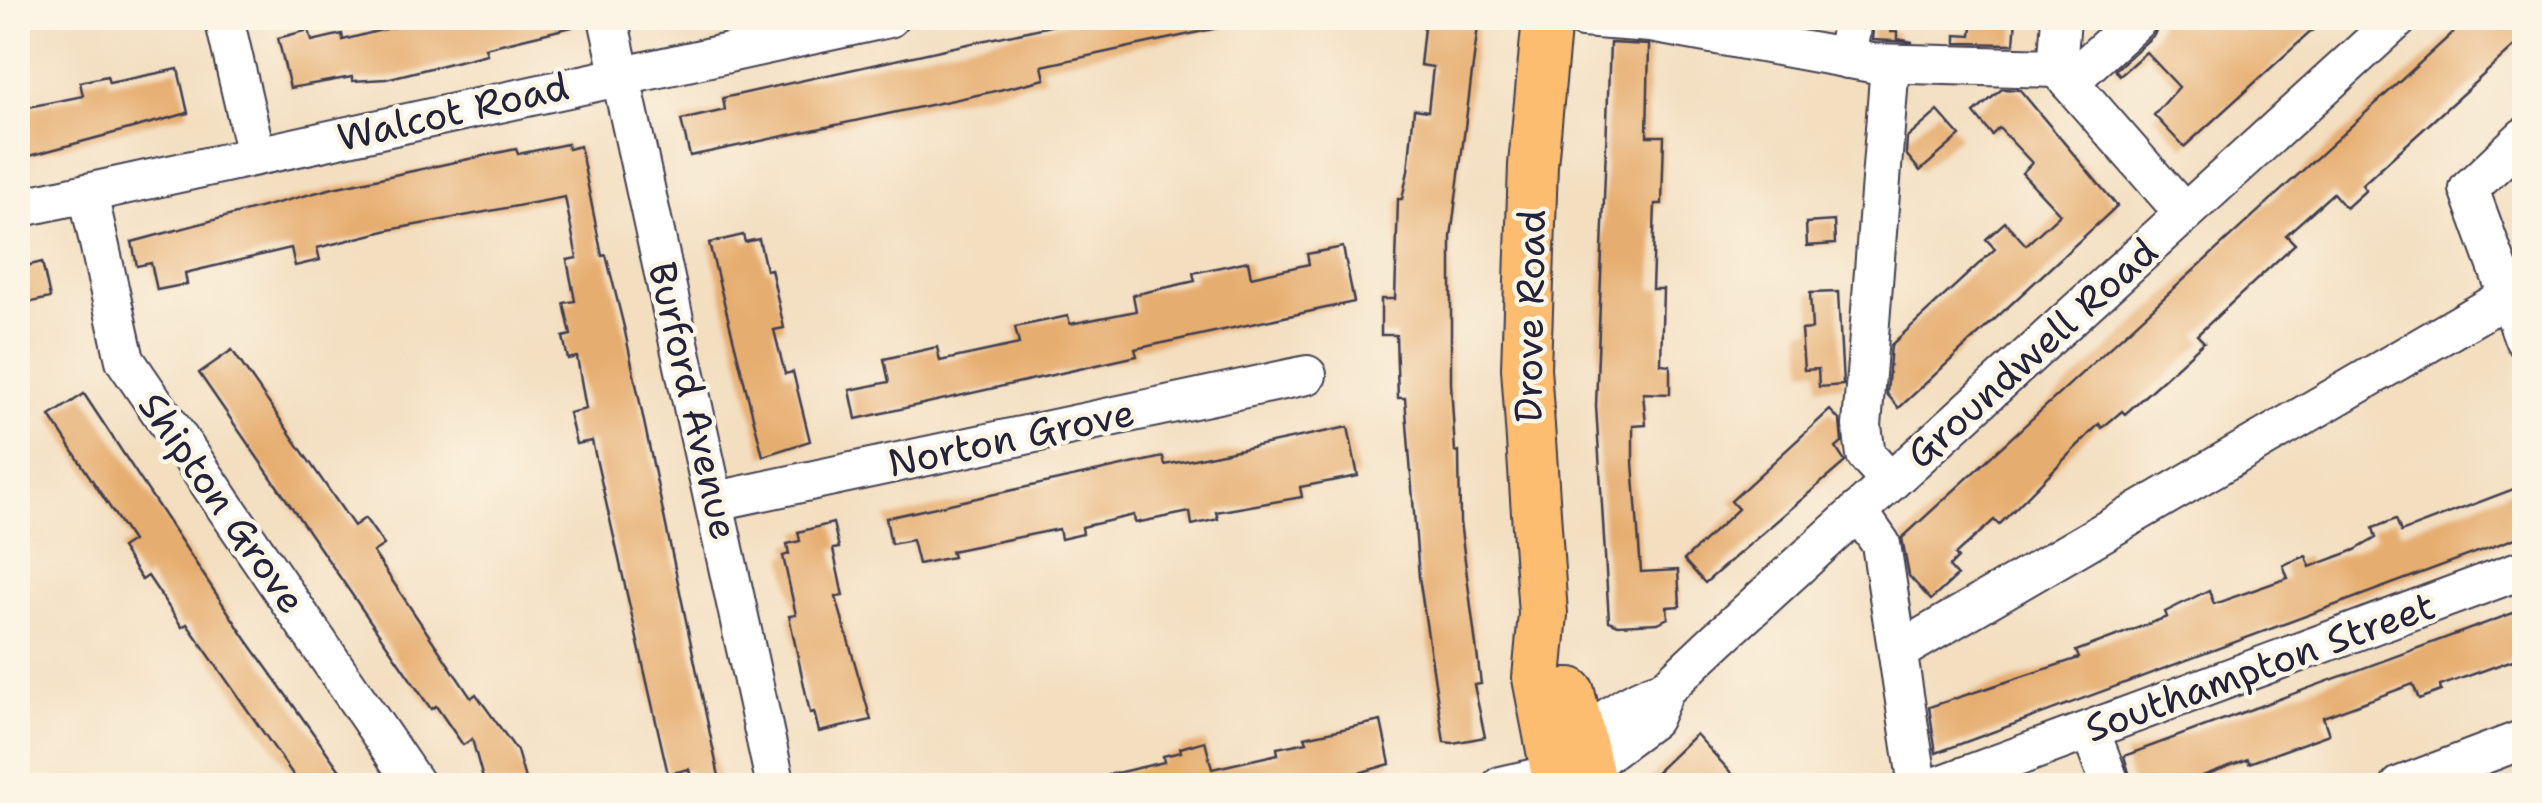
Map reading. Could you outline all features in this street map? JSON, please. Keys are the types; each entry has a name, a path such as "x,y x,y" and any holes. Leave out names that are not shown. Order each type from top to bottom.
{"main road":[{"name":"Drove Road","path":"1547,18 1533,165 1526,351 1543,614 1562,655 1575,770"}],"street":[{"path":"224,18 256,156"},
{"name":"Burford Avenue","path":"608,18 776,786"},
{"name":"Walcot Road","path":"18,208 889,18"},
{"path":"1582,18 1651,23 1847,59 2063,75 2139,18"},
{"path":"1847,59 1852,18"},
{"path":"2060,18 2063,75 2184,213"},
{"name":"Groundwell Road","path":"1575,770 1652,718 1665,688 2399,18"},
{"path":"1890,64 1862,426 1866,455 1890,482"},
{"path":"2523,144 2469,189 2524,339"},
{"name":"Shipton Grove","path":"88,194 124,360 416,786"},
{"path":"1899,651 2508,296"},
{"name":"Norton Grove","path":"716,501 1307,374"},
{"path":"1858,511 1880,544 1918,786"},
{"name":"Southampton Street","path":"1938,786 2524,569"},
{"path":"2090,730 2111,786"},
{"path":"2400,786 2524,739"},
{"path":"1501,786 1575,770"}],"building":[{"path":"429,18 571,18 572,27 485,48 487,54 386,79 353,81 352,77 290,88 278,38 309,30 312,41 342,34 343,40"},
{"path":"1086,18 1217,18 1218,28 1042,66 1045,79 690,156 681,120 725,110 723,98"},
{"path":"1425,18 1453,18 1452,24 1478,26 1451,237 1451,383 1455,452 1459,451 1460,522 1481,684 1474,685 1485,737 1453,743 1444,742 1419,577 1405,398 1398,398 1396,335 1381,335 1381,299 1395,299 1398,199 1402,199 1408,171 1414,109 1428,111 1433,67 1420,65"},
{"path":"1874,18 1891,18 1891,32 1897,32 1897,39 1913,42 1872,40"},
{"path":"1973,18 2016,18 2014,44 1956,43 1956,35 1971,36"},
{"path":"2161,18 2326,18 2184,147 2154,115 2179,87 2146,52 2120,75 2115,70 2154,35"},
{"path":"2469,18 2524,18 2524,38 2362,185 2366,190 2346,208 2333,193 2286,235 2295,244 2197,335 2204,342 2125,414 2122,411 2102,428 2099,424 1999,525 1994,520 1955,555 1958,558 1949,567 1957,576 1931,600 1909,576 1902,538"},
{"path":"1610,43 1649,45 1647,136 1664,136 1662,204 1655,204 1652,289 1663,289 1661,364 1670,365 1670,394 1643,393 1646,425 1633,426 1633,462 1641,572 1678,570 1680,606 1667,607 1668,618 1658,623 1618,625 1609,621 1596,406"},
{"path":"178,69 188,113 18,159 18,109 83,96 80,82 107,76 109,83"},
{"path":"2002,89 2020,90 2117,206 1899,408 1887,394 1891,345 1995,249 1986,239 2005,222 2026,245 2060,214 2022,173 2032,163 1999,128 1992,135 1974,113"},
{"path":"1938,111 1960,136 1920,171 1906,154 1907,138"},
{"path":"567,144 568,149 580,146 602,256 606,255 624,327 721,786 693,786 689,769 668,774 592,441 576,444 569,413 586,409 577,357 568,359 563,337 571,335 564,303 575,301 567,260 577,258 565,197 389,230 317,248 320,260 295,266 291,248 185,273 187,284 157,290 151,263 137,266 132,242 333,188 516,149 518,154"},
{"path":"1834,221 1835,244 1807,246 1806,223"},
{"path":"743,235 745,242 759,239 766,270 771,269 784,328 774,330 785,374 793,372 810,441 763,456 709,243"},
{"path":"1343,247 1354,302 1135,349 1137,356 856,419 850,390 889,382 884,359 937,347 940,361 1019,344 1015,327 1068,316 1070,324 1136,311 1133,295 1195,281 1193,273 1248,261 1251,277 1309,264 1307,254"},
{"path":"42,262 50,298 18,305 18,268"},
{"path":"1838,292 1843,385 1819,387 1818,369 1804,370 1801,330 1812,329 1810,293"},
{"path":"232,350 354,526 365,518 384,545 373,552 471,698 476,694 517,751 527,786 485,786 472,739 463,745 436,706 431,709 199,373"},
{"path":"84,394 246,639 351,786 301,786 187,624 182,627 148,576 142,580 121,548 132,541 50,416"},
{"path":"1830,410 1840,421 1842,443 1836,448 1845,462 1705,583 1684,560 1738,509 1731,501"},
{"path":"1348,427 1358,476 1300,487 1302,497 1216,512 1218,519 1192,525 1190,512 1135,523 1134,515 1082,527 1083,534 1061,539 1059,529 951,551 953,557 918,564 912,540 891,544 886,518 1163,457 1165,465"},
{"path":"2524,485 2524,535 1936,753 1929,707 2079,658 2076,651 2167,617 2165,612 2209,590 2214,604 2288,578 2283,565 2306,556 2310,567 2355,550 2376,538 2373,528 2396,519 2401,532"},
{"path":"833,523 839,548 833,549 843,596 836,597 871,720 819,732 814,712 810,713 789,616 796,615 783,556 789,554 787,544 800,541 798,532"},
{"path":"2524,609 2524,656 2440,686 2441,691 2419,699 2413,684 2323,717 2329,734 2249,763 2248,759 2176,786 2133,786 2124,756"},
{"path":"1381,721 1390,764 1362,772 1302,786 1109,786 1108,775 1164,762 1163,756 1205,741 1212,769 1278,754 1277,748 1307,742 1305,737"},
{"path":"1696,734 1743,786 1642,786"}]}
